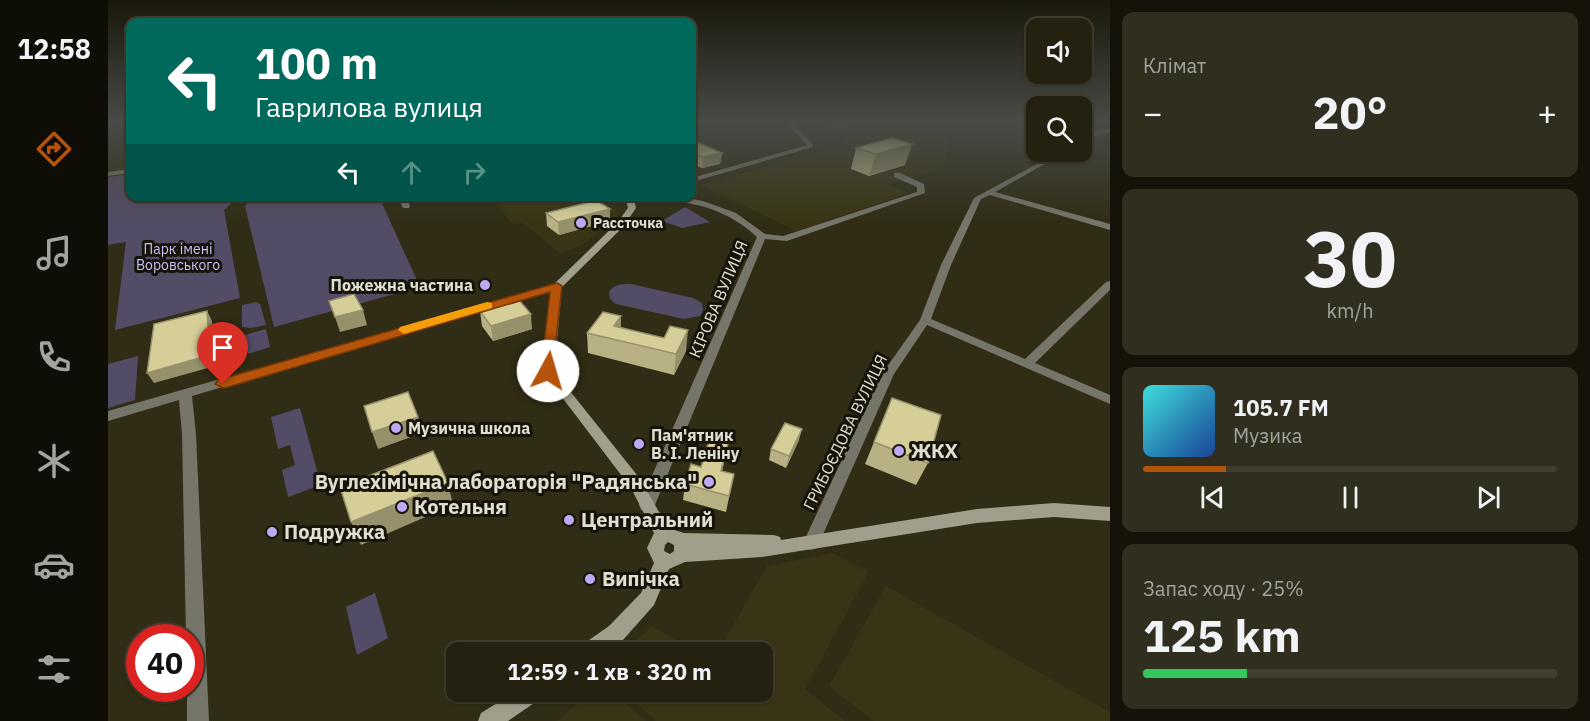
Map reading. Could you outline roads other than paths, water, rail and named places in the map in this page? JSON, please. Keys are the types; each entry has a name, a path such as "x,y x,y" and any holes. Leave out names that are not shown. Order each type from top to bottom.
{"street":[{"path":"696,179 781,155"},
{"name":"ГРИБОЄДОВА ВУЛИЦЯ","path":"812,543 888,374 925,320 946,265 978,198 1044,162"},
{"path":"108,174 126,172"},
{"path":"757,249 921,193 921,186 897,175"},
{"path":"988,192 1109,226"},
{"path":"404,201 406,206"},
{"path":"108,416 557,286 620,225 632,208 631,201"},
{"name":"КІРОВА ВУЛИЦЯ","path":"647,505 762,236 752,226 726,211 696,201"},
{"path":"762,236 784,239"},
{"path":"1028,363 1110,284"},
{"path":"557,286 548,371 636,484 672,548"},
{"path":"925,320 1110,400"},
{"path":"185,395 189,434 198,721"},
{"path":"672,548 762,550 977,516 1054,510 1110,514"},
{"path":"603,642 616,633 648,599 672,548"},
{"path":"489,721 518,702"}],"place":[{"name":"Рассточка","path":"581,223"},
{"name":"Пожежна частина","path":"485,285"},
{"name":"Музична школа","path":"396,428"},
{"name":"Пам'ятник В. І. Леніну","path":"639,444"},
{"name":"ЖКХ","path":"899,451"},
{"name":"Вуглехімічна лабораторія \"Радянська\"","path":"709,482"},
{"name":"Котельня","path":"402,507"},
{"name":"Центральний","path":"569,520"},
{"name":"Подружка","path":"272,532"},
{"name":"Випічка","path":"590,579"}],"park label":[{"name":"Парк імені Воровського","path":"178,258"}]}
